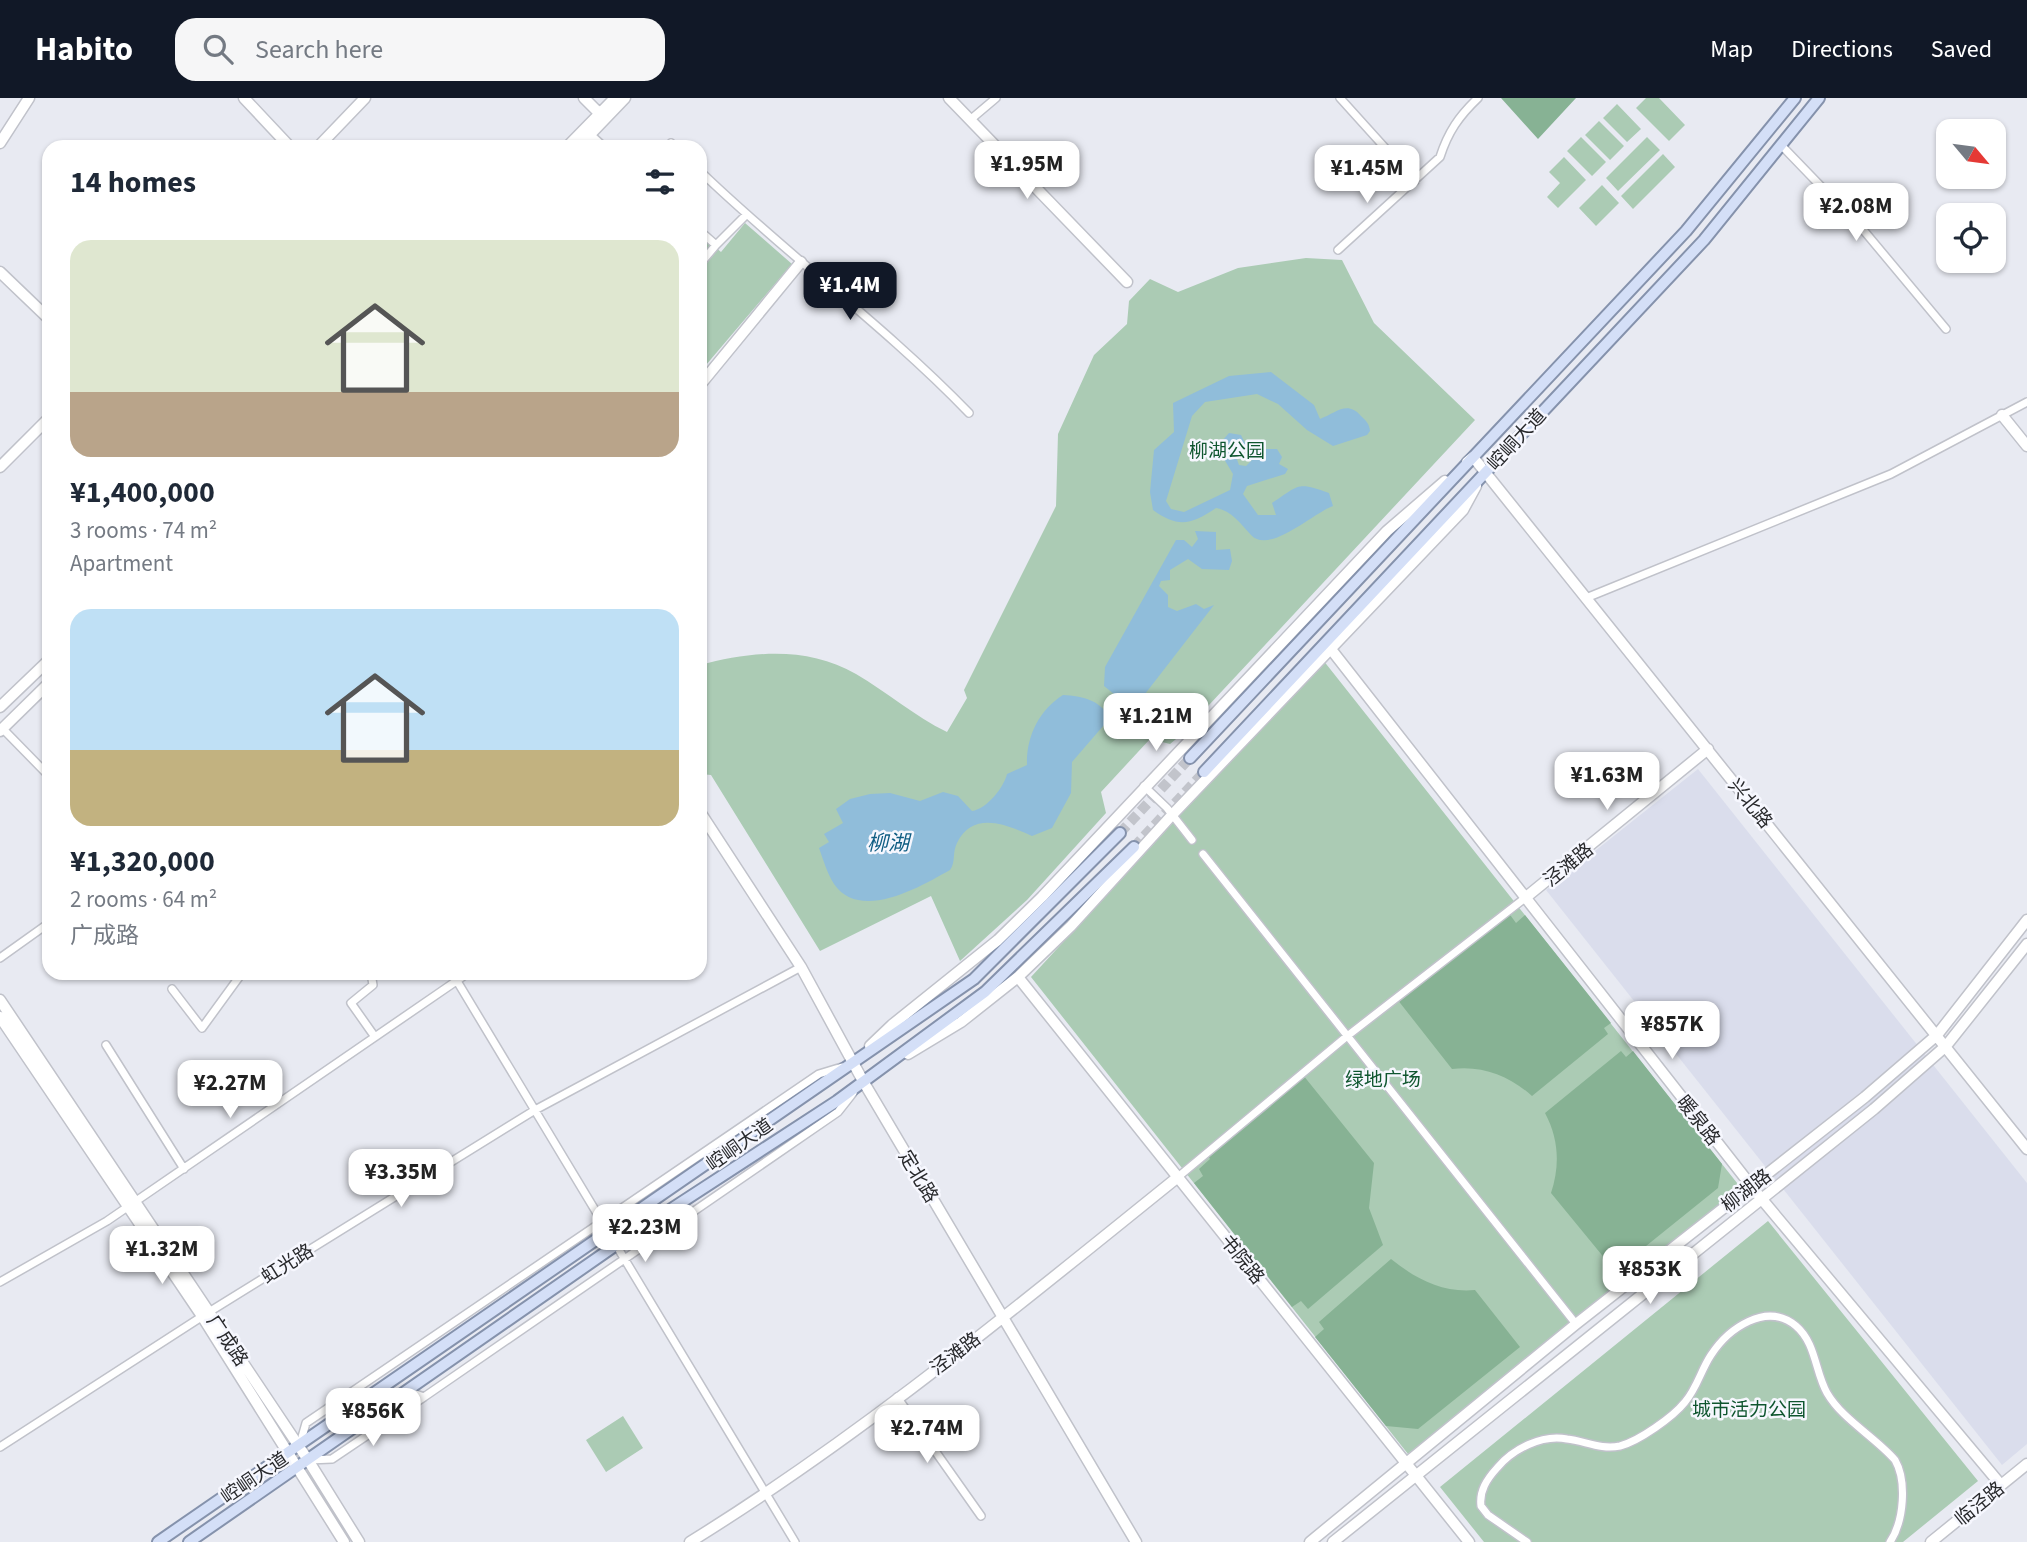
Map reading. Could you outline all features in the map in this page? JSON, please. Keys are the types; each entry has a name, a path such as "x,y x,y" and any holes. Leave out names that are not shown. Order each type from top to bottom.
{"main road":[{"name":"崆峒大道","path":"1190,758 1686,231 1795,98"},
{"name":"崆峒大道","path":"1204,772 1704,240 1819,98"},
{"name":"崆峒大道","path":"158,1542 974,979 1120,833"},
{"name":"崆峒大道","path":"189,1542 616,1245 863,1081 985,992 1134,847"}],"street":[{"path":"0,143 29,98"},
{"path":"244,98 283,140"},
{"path":"325,140 365,98"},
{"path":"583,98 602,116"},
{"path":"584,140 615,98"},
{"path":"575,140 625,98"},
{"path":"949,98 1127,282"},
{"path":"970,120 996,98"},
{"path":"1340,98 1415,181"},
{"path":"1338,250 1440,157 1446,137 1458,117 1478,98"},
{"path":"590,134 596,140"},
{"path":"1781,145 1865,232 1946,329"},
{"path":"707,178 746,215 927,369 969,413"},
{"path":"707,256 746,215"},
{"path":"707,237 716,245"},
{"path":"707,376 801,262"},
{"path":"0,272 42,311"},
{"path":"1586,598 1891,474 2027,402"},
{"path":"2001,415 2027,446"},
{"path":"0,467 42,425"},
{"path":"299,1446 306,1423 819,1074 853,1064 892,1025 998,940 1387,531 1473,457"},
{"name":"兴北路","path":"1473,457 2027,1149"},
{"path":"309,1460 332,1458 425,1397 838,1112 863,1081 961,1022 1018,977 1071,926 1172,814 1463,510 1484,472"},
{"name":"暖泉路","path":"1330,648 1760,1198 2001,1485"},
{"path":"0,707 42,667"},
{"path":"42,690 1,728 42,769"},
{"name":"泾滩路","path":"1525,898 1708,749"},
{"path":"1144,786 1172,814 1192,840"},
{"name":"定北路","path":"707,824 801,967 853,1064 1136,1542"},
{"path":"1203,853 1346,1037 1576,1324"},
{"path":"1178,1177 1346,1037 1525,898"},
{"name":"柳湖路","path":"1310,1542 1576,1324 1865,1097 1937,1035 2027,920"},
{"path":"0,958 42,928"},
{"name":"柳湖路","path":"1333,1542 1874,1108 1946,1046 2027,944"},
{"name":"虹光路","path":"0,1447 205,1314 535,1110 801,967"},
{"name":"书院路","path":"1018,977 1469,1542"},
{"path":"172,989 202,1028 237,980"},
{"path":"372,980 373,985 351,1003 375,1037"},
{"path":"0,1282 131,1205 457,981 795,1542"},
{"name":"广成路","path":"0,1000 131,1205"},
{"name":"广成路","path":"0,1017 309,1460 359,1542"},
{"path":"106,1045 184,1169"},
{"name":"泾滩路","path":"690,1542 768,1494 1004,1317 1178,1177"},
{"name":"广成路","path":"205,1314 344,1542"},
{"path":"1527,1542 1488,1515 1481,1506 1483,1489 1502,1462 1521,1448 1538,1441 1566,1438 1606,1447 1621,1446 1633,1440 1674,1415 1684,1404 1712,1354 1737,1328 1752,1319 1767,1317 1781,1318 1796,1326 1815,1358 1829,1397 1895,1460 1900,1470 1900,1518 1890,1542"},
{"path":"407,1391 425,1397"},
{"path":"897,1397 981,1516"},
{"name":"临泾路","path":"1937,1540 2027,1464"}],"shaded area":[{"path":"1698,769 2027,1183 2027,1444 2002,1465 1546,890"}],"green space":[{"path":"1501,98 1576,98 1538,139"},
{"path":"1646,98 1659,98 1685,125 1669,141 1636,108"},
{"path":"1617,104 1641,129 1627,142 1603,118"},
{"path":"1599,121 1624,146 1610,160 1585,135"},
{"path":"1581,137 1606,162 1592,176 1567,151"},
{"path":"1647,137 1660,150 1618,191 1606,178"},
{"path":"1663,154 1675,167 1633,209 1621,196"},
{"path":"1564,157 1586,180 1558,208 1547,197 1560,183 1549,172"},
{"path":"1602,185 1619,203 1596,226 1579,208"},
{"path":"745,223 792,264 707,364 707,240 721,252"},
{"name":"柳湖公园","path":"1306,258 1342,260 1374,323 1475,420 1181,735 1170,744 1150,739 1101,792 1106,813 1027,900 960,961 931,896 820,951 711,775 707,775 707,663 760,654 799,655 819,659 856,674 947,732 967,698 964,690 1056,506 1058,434 1094,355 1127,324 1129,301 1150,279 1178,292 1238,268"},
{"name":"绿地广场","path":"1323,660 1741,1188 1408,1454 1031,977"},
{"path":"1508,912 1516,923 1525,915 1611,1023 1604,1028 1608,1034 1532,1096 1495,1074 1474,1069 1452,1069 1397,999"},
{"path":"1621,1051 1626,1057 1633,1051 1722,1164 1718,1188 1615,1271 1551,1193 1557,1153 1545,1113"},
{"path":"1303,1075 1374,1163 1369,1208 1383,1245 1308,1309 1301,1301 1292,1307 1194,1183 1203,1176 1199,1169 1210,1159 1207,1154"},
{"name":"城市活力公园","path":"1768,1221 1978,1481 1903,1542 1484,1542 1440,1487"},
{"path":"1391,1259 1430,1283 1451,1289 1475,1290 1520,1347 1418,1429 1386,1426 1315,1337 1324,1329 1319,1322"},
{"path":"623,1416 643,1448 606,1472 586,1440"}],"water":[{"path":"1271,372 1314,405 1320,419 1341,409 1351,409 1366,421 1370,431 1367,435 1333,446 1307,430 1278,404 1257,394 1205,402 1192,416 1166,501 1171,509 1184,512 1230,490 1233,474 1221,454 1222,441 1229,433 1241,435 1246,445 1235,454 1239,465 1246,466 1254,458 1255,449 1277,449 1282,457 1279,464 1288,469 1285,474 1247,486 1243,494 1258,515 1276,515 1272,503 1288,492 1304,486 1329,493 1333,506 1291,531 1269,540 1259,540 1231,515 1216,508 1199,518 1184,522 1170,520 1153,510 1150,492 1154,450 1174,432 1173,403 1229,376"},
{"path":"1195,531 1216,532 1216,550 1230,549 1232,561 1229,570 1202,569 1188,559 1170,570 1170,580 1161,581 1159,586 1168,595 1168,607 1177,611 1196,604 1204,609 1214,605 1145,694 1136,701 1114,694 1104,686 1105,667 1176,540 1184,540 1192,547 1198,539"},
{"name":"柳湖","path":"1063,695 1090,700 1101,707 1110,718 1072,762 1071,793 1052,828 1032,836 991,823 972,826 957,843 950,870 923,885 890,898 859,900 845,895 834,884 819,848 829,842 824,834 843,823 836,809 850,799 870,794 890,793 920,801 943,792 958,796 972,811 978,809 994,797 1007,774 1027,765 1029,744 1036,725 1047,708"}],"tunnel":[{"path":"1120,833 1190,758"},
{"path":"1134,847 1204,772"}]}
